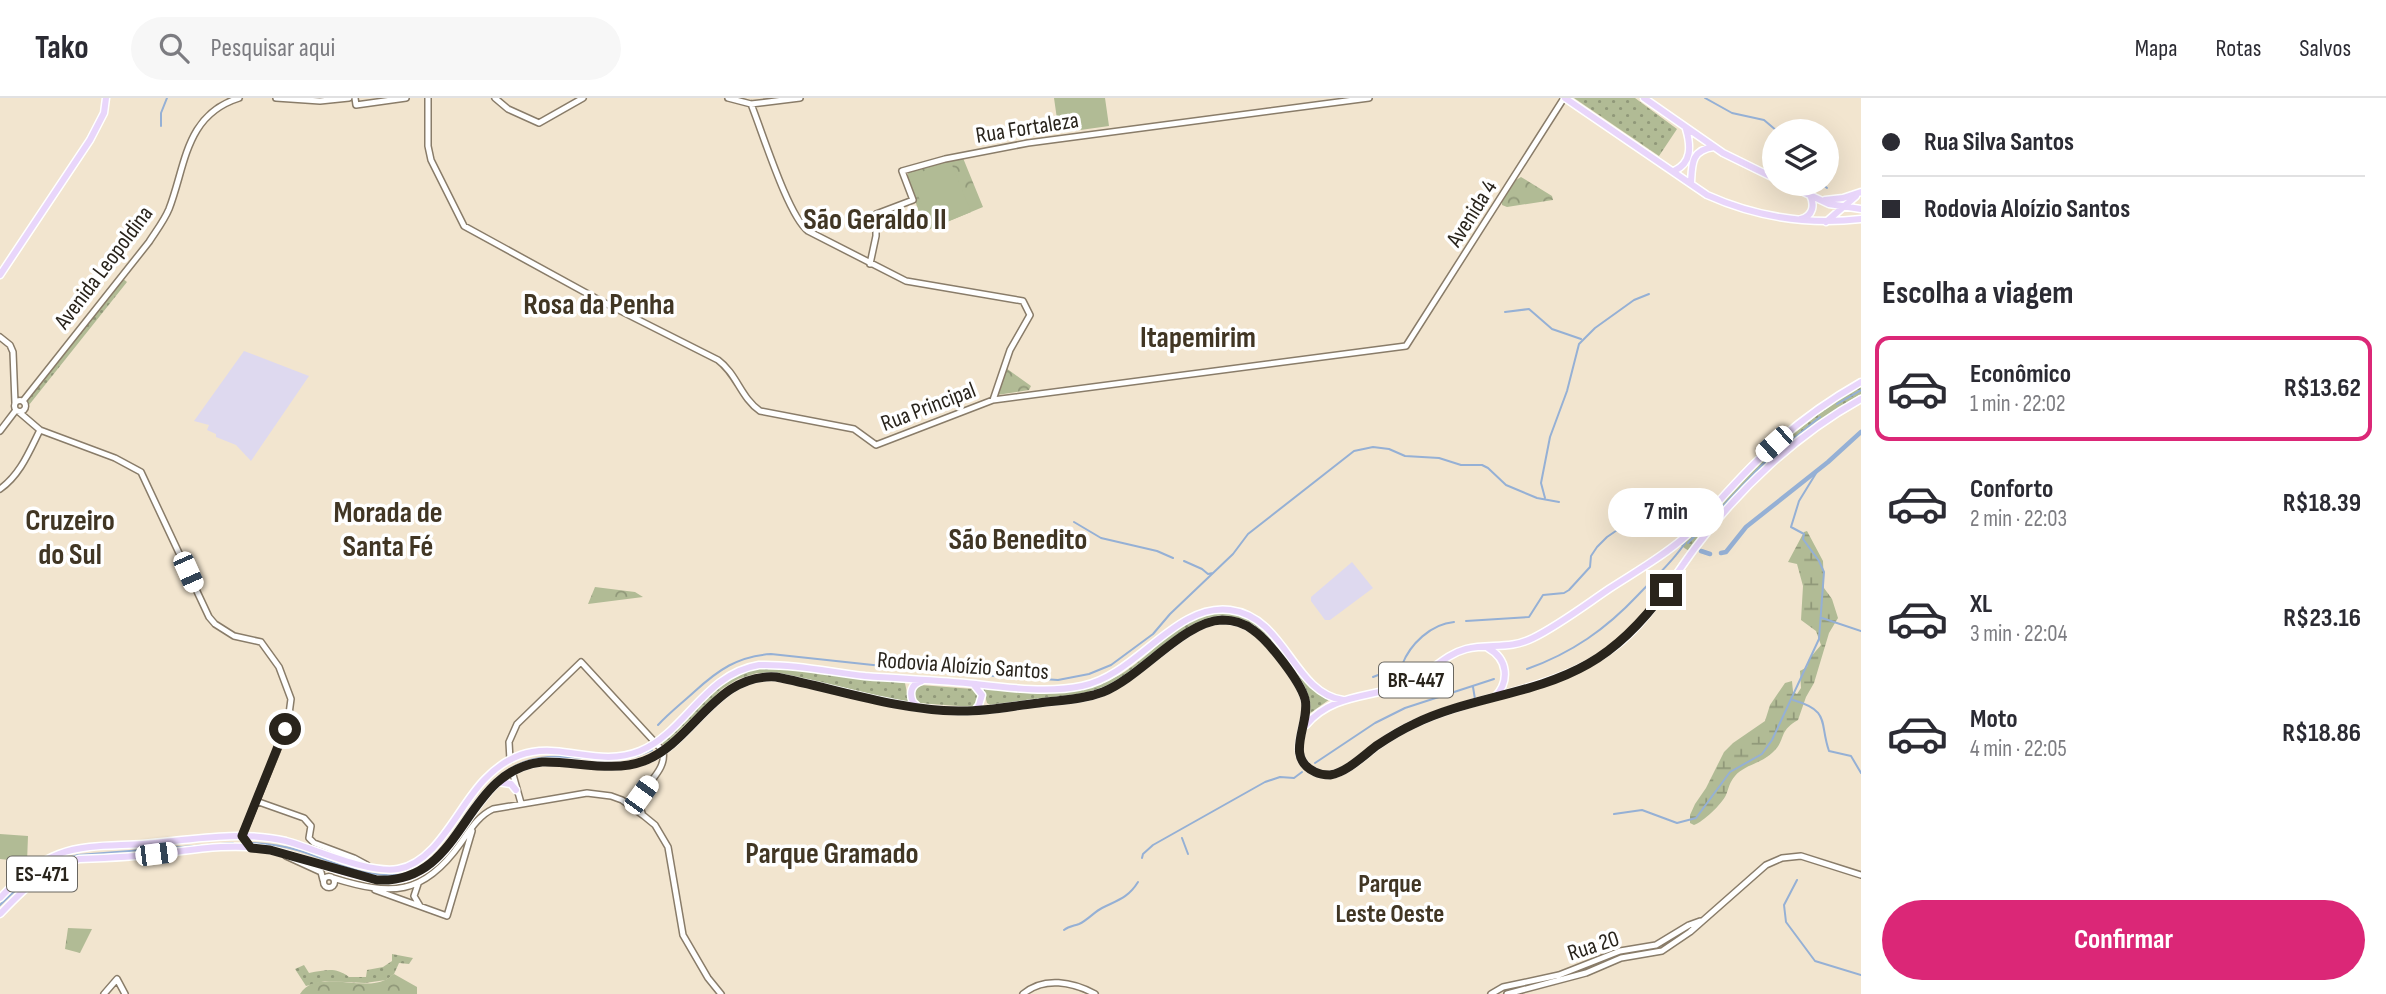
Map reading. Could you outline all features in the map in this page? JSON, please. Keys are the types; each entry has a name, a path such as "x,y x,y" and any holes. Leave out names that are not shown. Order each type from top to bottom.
{"main road":[{"path":"0,275 90,140 104,113 106,98"},
{"path":"1564,98 1707,195 1731,206 1799,220 1826,222 1861,219"},
{"path":"1644,98 1714,148 1762,172"},
{"path":"1674,171 1688,159 1690,145 1686,129"},
{"path":"1691,183 1696,156 1701,150 1714,148"},
{"path":"1813,197 1837,199 1861,192"},
{"path":"1813,197 1843,207 1861,208 1858,201 1861,192"},
{"path":"1826,222 1861,192"},
{"path":"1799,220 1811,213 1813,197"},
{"name":"BR-447","path":"1303,730 1322,710 1343,700 1406,684 1448,656 1465,649 1504,647 1531,639 1684,537 1788,432 1832,399 1861,382"},
{"name":"Rodovia Aloízio Santos","path":"0,914 37,878 61,864 79,859 251,848 398,869 421,860 433,848 477,787 495,769 542,762 624,766 648,760 663,751 725,693 748,680 761,677 787,679 923,709 973,711 1074,699 1102,692 1133,675 1192,630 1213,621 1226,620 1246,626 1260,635 1299,685 1306,705 1298,746 1302,761 1315,772 1332,774 1343,770 1388,738 1416,723 1558,679 1616,646 1654,606 1706,534 1767,469 1807,433 1861,398"},
{"name":"Rodovia Aloízio Santos","path":"0,898 30,870 49,858 72,850 242,836 284,841 333,859 377,880 394,880 415,874 440,856 511,766 539,750 622,755 638,752 654,742 716,684 752,666 776,665 923,681 1055,689 1091,684 1124,668 1189,618 1223,609 1241,612 1258,620 1277,638 1317,689 1327,696 1343,700"},
{"path":"1483,647 1498,655 1505,670 1504,683 1494,698"},
{"path":"923,681 913,686 910,697 923,709"},
{"path":"973,684 982,695 979,705 973,711"},
{"path":"496,782 511,784 516,790"},
{"path":"233,848 242,836 251,848"}],"street":[{"name":"Avenida Leopoldina","path":"20,410 26,405 23,401 163,221 169,210 189,142 203,121 213,110 239,98"},
{"path":"276,98 320,101 349,98"},
{"path":"355,101 406,98"},
{"name":"Rua Principal","path":"428,98 428,146 431,160 464,226 726,366 745,397 760,411 854,429 876,445 993,400 1406,346"},
{"path":"495,98 508,109 539,124 583,98"},
{"path":"728,98 751,104 800,98"},
{"name":"Rua Fortaleza","path":"870,264 876,236 876,214 913,200 902,171 945,159 1016,145 1369,98"},
{"name":"Avenida 4","path":"1406,346 1564,98"},
{"path":"751,104 790,205 801,226 906,281 1023,301 1030,315 1010,350 993,400"},
{"path":"0,337 10,345 13,352 20,410 40,430 115,458 141,472 209,618 234,635 261,642 279,667 291,699 285,729 242,836"},
{"path":"0,431 20,410"},
{"path":"0,489 10,482 22,466 40,430"},
{"path":"521,803 511,766 509,743 517,724 581,662 663,751 661,767 641,795 635,799 622,800"},
{"path":"372,889 418,884 439,871 474,824 493,809 587,793 611,796 622,800 644,816 654,825 668,847 683,935 720,994"},
{"path":"641,795 640,809 644,816"},
{"path":"256,801 304,818 311,826 309,838 333,859 333,880 327,887 321,872"},
{"path":"323,880 327,876 333,880 342,880 447,916 474,824"},
{"path":"270,850 321,872"},
{"name":"Rua 20","path":"1507,994 1586,973 1621,958 1662,951 1703,920 1766,865 1782,858 1792,855 1815,859 1861,876"},
{"path":"321,872 333,859"},
{"path":"448,861 456,863 460,872"},
{"path":"418,884 414,896 421,907"},
{"name":"Rua 20","path":"1491,994 1511,985 1559,975 1620,951 1656,945 1689,925 1703,920"},
{"path":"104,994 117,979 125,994"},
{"path":"1023,994 1036,986 1050,983 1072,984 1094,994"}],"shaded area":[{"path":"244,351 309,376 251,461 236,445 207,430 209,425 194,421"},
{"path":"1352,562 1373,588 1330,620 1325,620 1311,597"}],"green space":[{"path":"1054,98 1105,98 1109,126 1059,133"},
{"path":"1574,98 1635,98 1677,129 1659,156"},
{"path":"963,158 983,207 923,232 908,173 912,169"},
{"path":"950,160 971,212 932,228 910,177"},
{"path":"1521,177 1552,196 1553,200 1507,207 1502,205 1516,180"},
{"path":"122,278 127,282 29,405 25,402"},
{"path":"1006,368 1031,386 1029,390 997,395"},
{"path":"1861,385 1861,394 1813,426 1767,464 1726,506 1689,551 1680,545 1788,439"},
{"path":"1807,531 1823,561 1824,588 1832,599 1838,618 1829,633 1814,683 1798,720 1784,732 1777,748 1739,772 1731,781 1721,803 1694,825 1690,823 1690,815 1724,752 1765,721 1770,705 1785,683 1792,681 1793,692 1797,694 1801,688 1800,671 1807,667 1809,659 1821,645 1816,631 1801,620 1803,586 1797,564 1788,562"},
{"path":"595,587 635,592 643,597 588,604"},
{"path":"1215,612 1240,614 1256,622 1268,632 1306,681 1330,699 1309,714 1304,689 1279,654 1260,633 1242,621 1225,617 1191,627 1112,685 1053,700 992,706 987,703 983,688 1059,692 1096,685 1130,668 1182,626"},
{"path":"777,667 905,683 909,703 784,674 757,673 738,679 722,689 664,745 660,741 729,678 755,668"},
{"path":"920,685 973,689 979,695 976,705 972,707 918,703 912,693"},
{"path":"0,834 28,836 27,862 0,859"},
{"path":"68,928 92,929 80,953 65,949"},
{"path":"392,954 413,958 409,964 399,963 394,974 386,980 365,983 325,981 306,986 295,969 304,965 309,973 330,970 349,977 366,977 367,970 383,967 392,961"},
{"path":"394,974 417,987 417,994 300,994 307,986 317,983 375,983"}],"waterway":[{"path":"161,126 161,113 167,98"},
{"path":"1705,98 1732,113 1762,120"},
{"path":"1545,498 1541,483 1550,437 1567,391 1579,344 1595,328 1634,300 1649,294"},
{"path":"1505,312 1529,309 1552,329 1581,339"},
{"path":"1837,404 1861,390"},
{"path":"1688,543 1763,464 1820,417"},
{"path":"1721,553 1726,552 1746,527 1828,462 1861,432"},
{"path":"947,673 1058,680 1089,674 1111,665 1153,634 1170,614 1233,554 1248,534 1354,451 1373,447 1389,449 1405,456 1439,458 1461,465 1482,465 1506,485 1537,498 1559,502"},
{"path":"1614,814 1642,810 1677,823 1696,818 1730,772 1762,754 1772,740 1819,639 1824,572 1803,539 1804,534 1791,527 1799,501 1818,470"},
{"path":"1074,522 1101,538 1157,551 1173,558"},
{"path":"1466,621 1529,617 1543,595 1569,590 1590,567 1591,556 1597,547 1629,522"},
{"path":"1527,669 1573,648 1601,629 1663,570 1685,543"},
{"path":"1701,551 1710,554"},
{"path":"1184,561 1208,574 1213,573"},
{"path":"1822,618 1861,631"},
{"path":"1397,667 1402,665 1422,636 1437,627 1454,622"},
{"path":"658,725 720,671 738,661 759,655 771,654 938,672"},
{"path":"1373,677 1386,672"},
{"path":"1315,763 1375,723 1405,708 1494,679"},
{"path":"1473,687 1475,699"},
{"path":"1793,700 1818,713 1822,719 1829,751 1851,756 1861,773"},
{"path":"617,759 652,750"},
{"path":"434,858 481,794 509,769 527,761 548,757 587,758"},
{"path":"1142,858 1153,845 1265,782 1280,777 1294,778 1302,772"},
{"path":"1182,838 1188,854"},
{"path":"0,905 36,874 55,863 78,855 233,843"},
{"path":"253,843 292,849 370,873 400,875 415,871"},
{"path":"1797,880 1784,905 1786,922 1815,961 1861,975"},
{"path":"1064,930 1122,898 1138,882"}],"district":[{"name":"São Geraldo II","path":"875,219"},
{"name":"Rosa da Penha","path":"599,304"},
{"name":"Itapemirim","path":"1198,337"},
{"name":"Morada de Santa Fé","path":"388,529"},
{"name":"Cruzeiro do Sul","path":"70,537"},
{"name":"São Benedito","path":"1018,539"},
{"name":"Parque Gramado","path":"832,853"},
{"name":"Parque Leste Oeste","path":"1390,898"}],"route":[{"path":"285,729 242,836 251,848 270,850 377,880 394,880 408,877 432,864 485,794 512,771 533,763 553,761 616,767 648,760 663,751 717,699 755,678 776,677 909,707 954,711 983,710 1074,699 1102,692 1120,684 1192,630 1213,621 1235,621 1251,628 1264,639 1300,687 1307,711 1298,750 1308,767 1324,775 1343,770 1398,732 1435,715 1541,685 1588,664 1616,646 1631,632 1666,590"}]}
